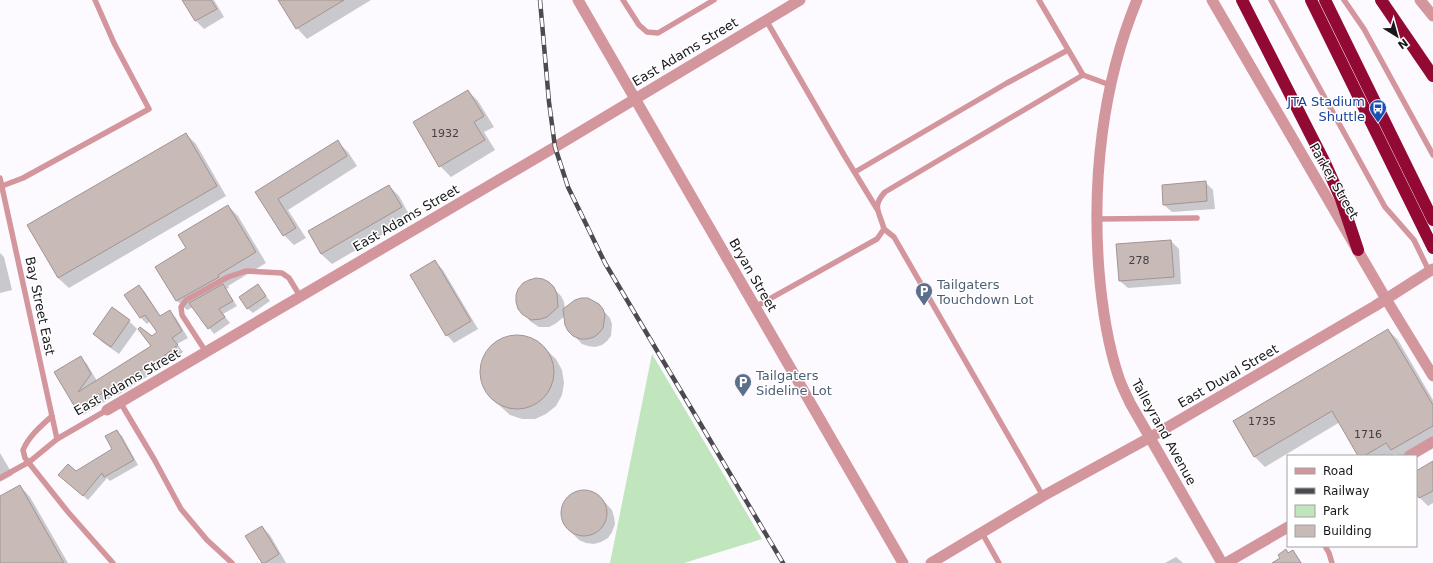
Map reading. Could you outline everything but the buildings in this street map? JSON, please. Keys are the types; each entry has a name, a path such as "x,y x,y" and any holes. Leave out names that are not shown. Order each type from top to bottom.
{"highway":[{"path":"1242,0 1325,163 1341,199 1358,250"},
{"path":"1311,0 1433,248"},
{"path":"1325,0 1433,220"},
{"path":"1381,0 1433,76"}],"street":[{"name":"Bryan Street","path":"578,0 904,563"},
{"name":"East Adams Street","path":"107,410 555,147 800,0"},
{"name":"Talleyrand Avenue","path":"1137,0 1122,42 1110,85 1098,166 1097,243 1106,332 1118,376 1130,403 1222,563"},
{"name":"Parker Street","path":"1212,0 1386,299 1433,376"},
{"path":"1420,0 1433,16"},
{"name":"East Duval Street","path":"931,563 1043,496 1149,438 1386,299 1431,270"},
{"path":"1411,455 1433,442"},
{"path":"1226,563 1287,528"}],"lane":[{"path":"2,186 23,178 149,109 114,43 94,0"},
{"path":"623,0 638,25 647,32 658,33 714,0"},
{"path":"1038,0 1083,75 1110,85"},
{"path":"1271,0 1385,207 1414,240 1431,270"},
{"path":"1344,0 1364,29 1433,155"},
{"path":"766,20 877,209 882,218 884,229 894,237 1043,496"},
{"path":"855,172 1007,83 1068,50"},
{"path":"877,209 879,199 885,192 1083,75"},
{"name":"Bay Street East","path":"0,178 57,439"},
{"path":"1097,219 1197,218"},
{"path":"755,307 877,239 884,229"},
{"path":"206,352 182,315 180,307 186,300 228,277 246,271 282,273 289,278 300,296"},
{"path":"120,402 154,458 181,509 206,540 232,563"},
{"name":"East Adams Street","path":"0,478 29,462 57,439 107,410"},
{"path":"52,416 26,442 23,450 25,458 68,512 113,563"},
{"path":"982,533 999,563"},
{"path":"1325,547 1332,563"}],"green space":[{"path":"652,354 762,539 684,563 610,563"}],"railway":[{"path":"540,0 549,102 555,147 568,187 605,263 783,563"}],"place":[{"name":"JTA Stadium Shuttle","path":"1378,123"},
{"name":"Tailgaters Touchdown Lot","path":"924,306"},
{"name":"Tailgaters Sideline Lot","path":"743,397"}]}
